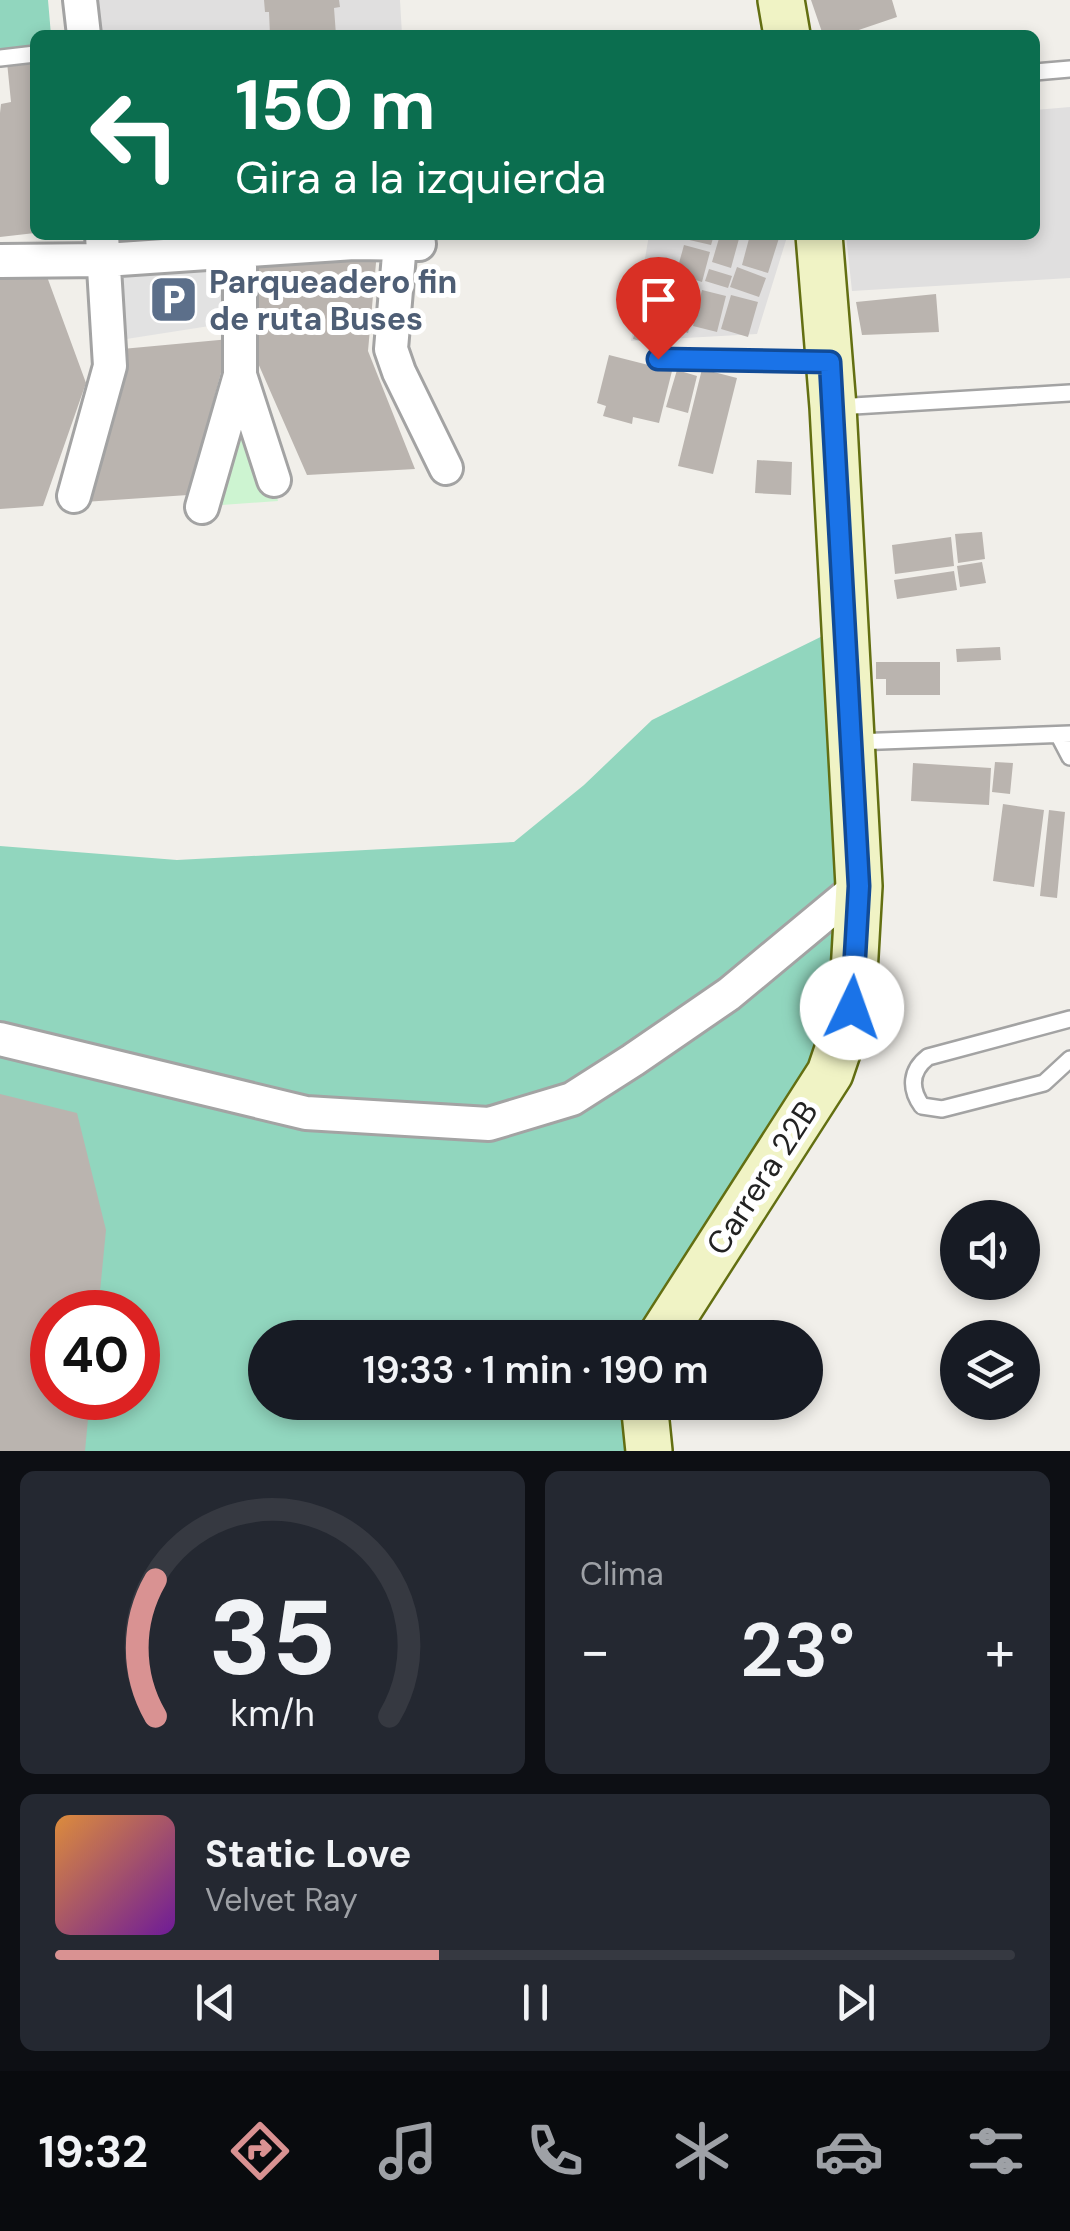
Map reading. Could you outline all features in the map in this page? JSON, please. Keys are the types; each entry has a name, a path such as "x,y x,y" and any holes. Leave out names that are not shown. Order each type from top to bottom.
{"street":[{"path":"80,0 83,30"},
{"path":"780,0 786,30"},
{"name":"Carrera 22B","path":"672,1320 830,1074 852,1008 859,886 833,407 819,240"},
{"path":"0,261 104,248 410,243 392,349 399,372 446,468"},
{"path":"74,496 110,366 104,248"},
{"path":"202,507 240,375 240,248"},
{"path":"240,375 274,480"},
{"path":"0,1040 306,1113 489,1124 572,1099 633,1060 729,994 859,886"},
{"path":"645,1420 648,1451"}],"lane":[{"path":"0,58 30,55"},
{"path":"1040,72 1070,69"},
{"path":"658,359 830,362"},
{"path":"833,407 1070,393"},
{"path":"852,742 1064,735 1070,757"},
{"path":"1070,1019 928,1056 913,1073 915,1096 922,1106 942,1108 1044,1083 1070,1059"}],"shaded area":[{"path":"95,0 400,0 402,30 99,30"},
{"path":"1070,107 1070,278 852,291 847,240 1040,240 1040,110"},
{"path":"648,240 786,240 757,334 631,341"},
{"name":"Parqueadero fin de ruta Buses","path":"233,258 235,322 120,340 110,278"}],"green space":[{"path":"0,0 48,0 51,30 30,30 30,50 0,53"},
{"path":"240,385 278,501 208,506"},
{"path":"845,625 852,1008 670,1320 248,1320 248,1420 646,1420 649,1451 0,1451 0,846 177,860 514,842 584,785 652,720"}],"building":[{"path":"264,0 339,0 340,7 334,8 336,30 270,30 269,12 265,12"},
{"path":"811,0 892,0 897,17 859,30 821,30"},
{"path":"30,60 30,234 0,237 0,113 1,104 11,102 7,62"},
{"path":"719,240 739,240 731,268 712,262"},
{"path":"749,240 778,240 768,273 742,265"},
{"path":"684,245 710,252 702,282 676,274"},
{"path":"377,252 368,351 415,469 307,475 250,345 256,257"},
{"path":"42,263 86,383 43,506 0,509 0,266"},
{"path":"737,267 766,278 759,297 730,287"},
{"path":"709,269 732,276 728,288 705,281"},
{"path":"674,285 699,292 688,333 663,326"},
{"path":"702,290 726,296 717,332 693,326"},
{"path":"936,294 939,332 862,335 856,302"},
{"path":"731,295 758,302 748,337 721,329"},
{"path":"640,312 660,317 653,344 633,339"},
{"path":"230,339 188,495 84,502 122,349"},
{"path":"609,355 672,371 659,423 633,417 632,424 603,416 606,406 597,403"},
{"path":"702,369 737,378 713,474 678,466"},
{"path":"677,370 697,376 688,413 666,407"},
{"path":"757,460 792,462 791,495 755,493"},
{"path":"982,532 985,559 958,563 955,534"},
{"path":"951,537 954,566 895,574 892,545"},
{"path":"982,562 986,583 960,587 957,566"},
{"path":"954,571 957,590 897,599 894,580"},
{"path":"1000,647 1001,660 957,662 956,649"},
{"path":"876,662 940,662 940,695 886,695 886,679 876,679"},
{"path":"995,762 1013,763 1010,794 992,792"},
{"path":"913,763 991,768 989,805 911,801"},
{"path":"1003,804 1044,810 1034,887 993,881"},
{"path":"1049,810 1065,812 1057,898 1040,896"},
{"path":"0,1094 77,1113 106,1230 100,1290 30,1290 30,1420 88,1420 85,1451 0,1451"}],"place":[{"name":"Parqueadero fin de ruta Buses","path":"174,300"}],"route":[{"path":"658,359 830,362 859,886 852,1008"}]}
